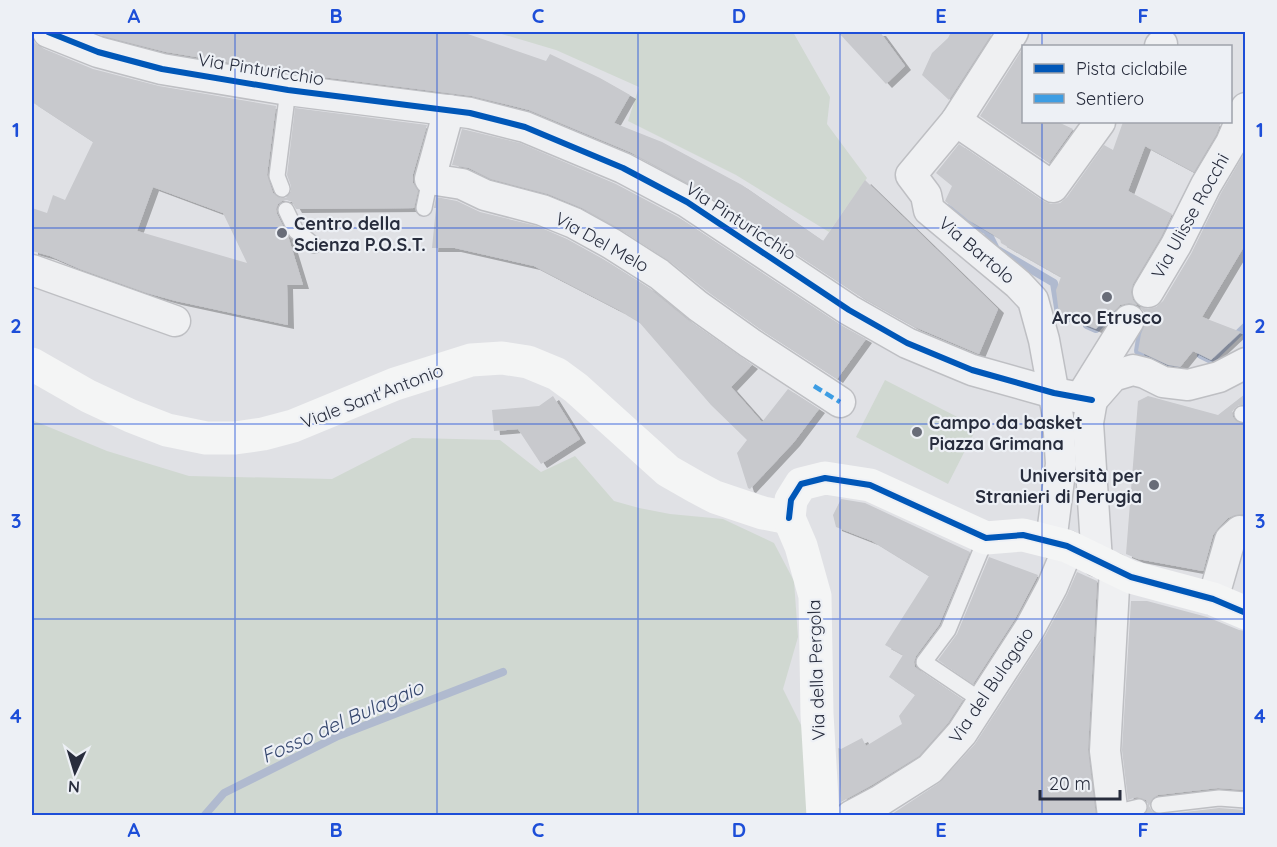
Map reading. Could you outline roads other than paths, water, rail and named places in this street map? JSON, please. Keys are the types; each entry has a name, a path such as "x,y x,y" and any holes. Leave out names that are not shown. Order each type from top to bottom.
{"main road":[{"name":"Viale Sant'Antonio","path":"32,364 88,396 167,430 206,438 235,438 293,426 395,384 471,360 502,358 528,362 557,374 576,388 668,471 696,487 731,502 763,513 789,518"},
{"path":"789,518 791,501 801,484 825,478 870,484 986,538 1047,541 1106,565 1131,578 1213,599 1245,612"},
{"name":"Via della Pergola","path":"789,518 801,546 815,596 817,714 823,816"}],"street":[{"name":"Via Pinturicchio","path":"48,32 98,52 162,69 288,90 470,113 525,127 623,168 687,202 849,310 907,343 972,369 1076,397"},
{"name":"Via Bartolo","path":"1013,32 956,121 911,176 926,195 929,210 1018,284 1033,300 1044,340 1076,397"},
{"name":"Via Ulisse Rocchi","path":"1148,292 1231,143 1245,108"},
{"path":"430,179 449,110"},
{"path":"956,121 1053,187 1099,123"},
{"name":"Via Del Melo","path":"430,179 462,184 485,195 542,210 574,223 659,274 750,344 840,402"},
{"path":"32,270 175,321"},
{"path":"1076,397 1129,320"},
{"path":"1076,397 1113,376 1133,370 1163,382 1188,385 1219,377 1245,363"},
{"path":"1076,397 1088,423 1106,565 1102,751 1118,813"},
{"name":"Via del Bulagaio","path":"851,816 930,769 962,733 1030,628 1052,587 1064,558 1047,541 1061,464 1058,417 1076,397"},
{"path":"1213,599 1230,540 1240,531 1245,532"}],"lane":[{"path":"282,189 277,176 288,90"},
{"path":"424,208 430,179"},
{"path":"286,210 296,231 314,245"},
{"path":"982,701 924,662 948,630 986,538"},
{"path":"1159,805 1184,809 1219,798 1245,800"}],"waterway":[{"path":"947,208 987,231 996,249 1054,283 1059,314 1069,318"},
{"path":"1087,325 1096,329 1111,312 1124,318"},
{"path":"1135,323 1142,326 1138,351 1176,371 1177,369"},
{"path":"1201,355 1211,360 1246,326"},
{"name":"Fosso del Bulagaio","path":"204,816 224,793 338,736 503,672"}],"place":[{"name":"Centro della Scienza P.O.S.T.","path":"282,233"},
{"name":"Arco Etrusco","path":"1107,297"},
{"name":"Campo da basket Piazza Grimana","path":"917,432"},
{"name":"Università per Stranieri di Perugia","path":"1154,485"}]}
